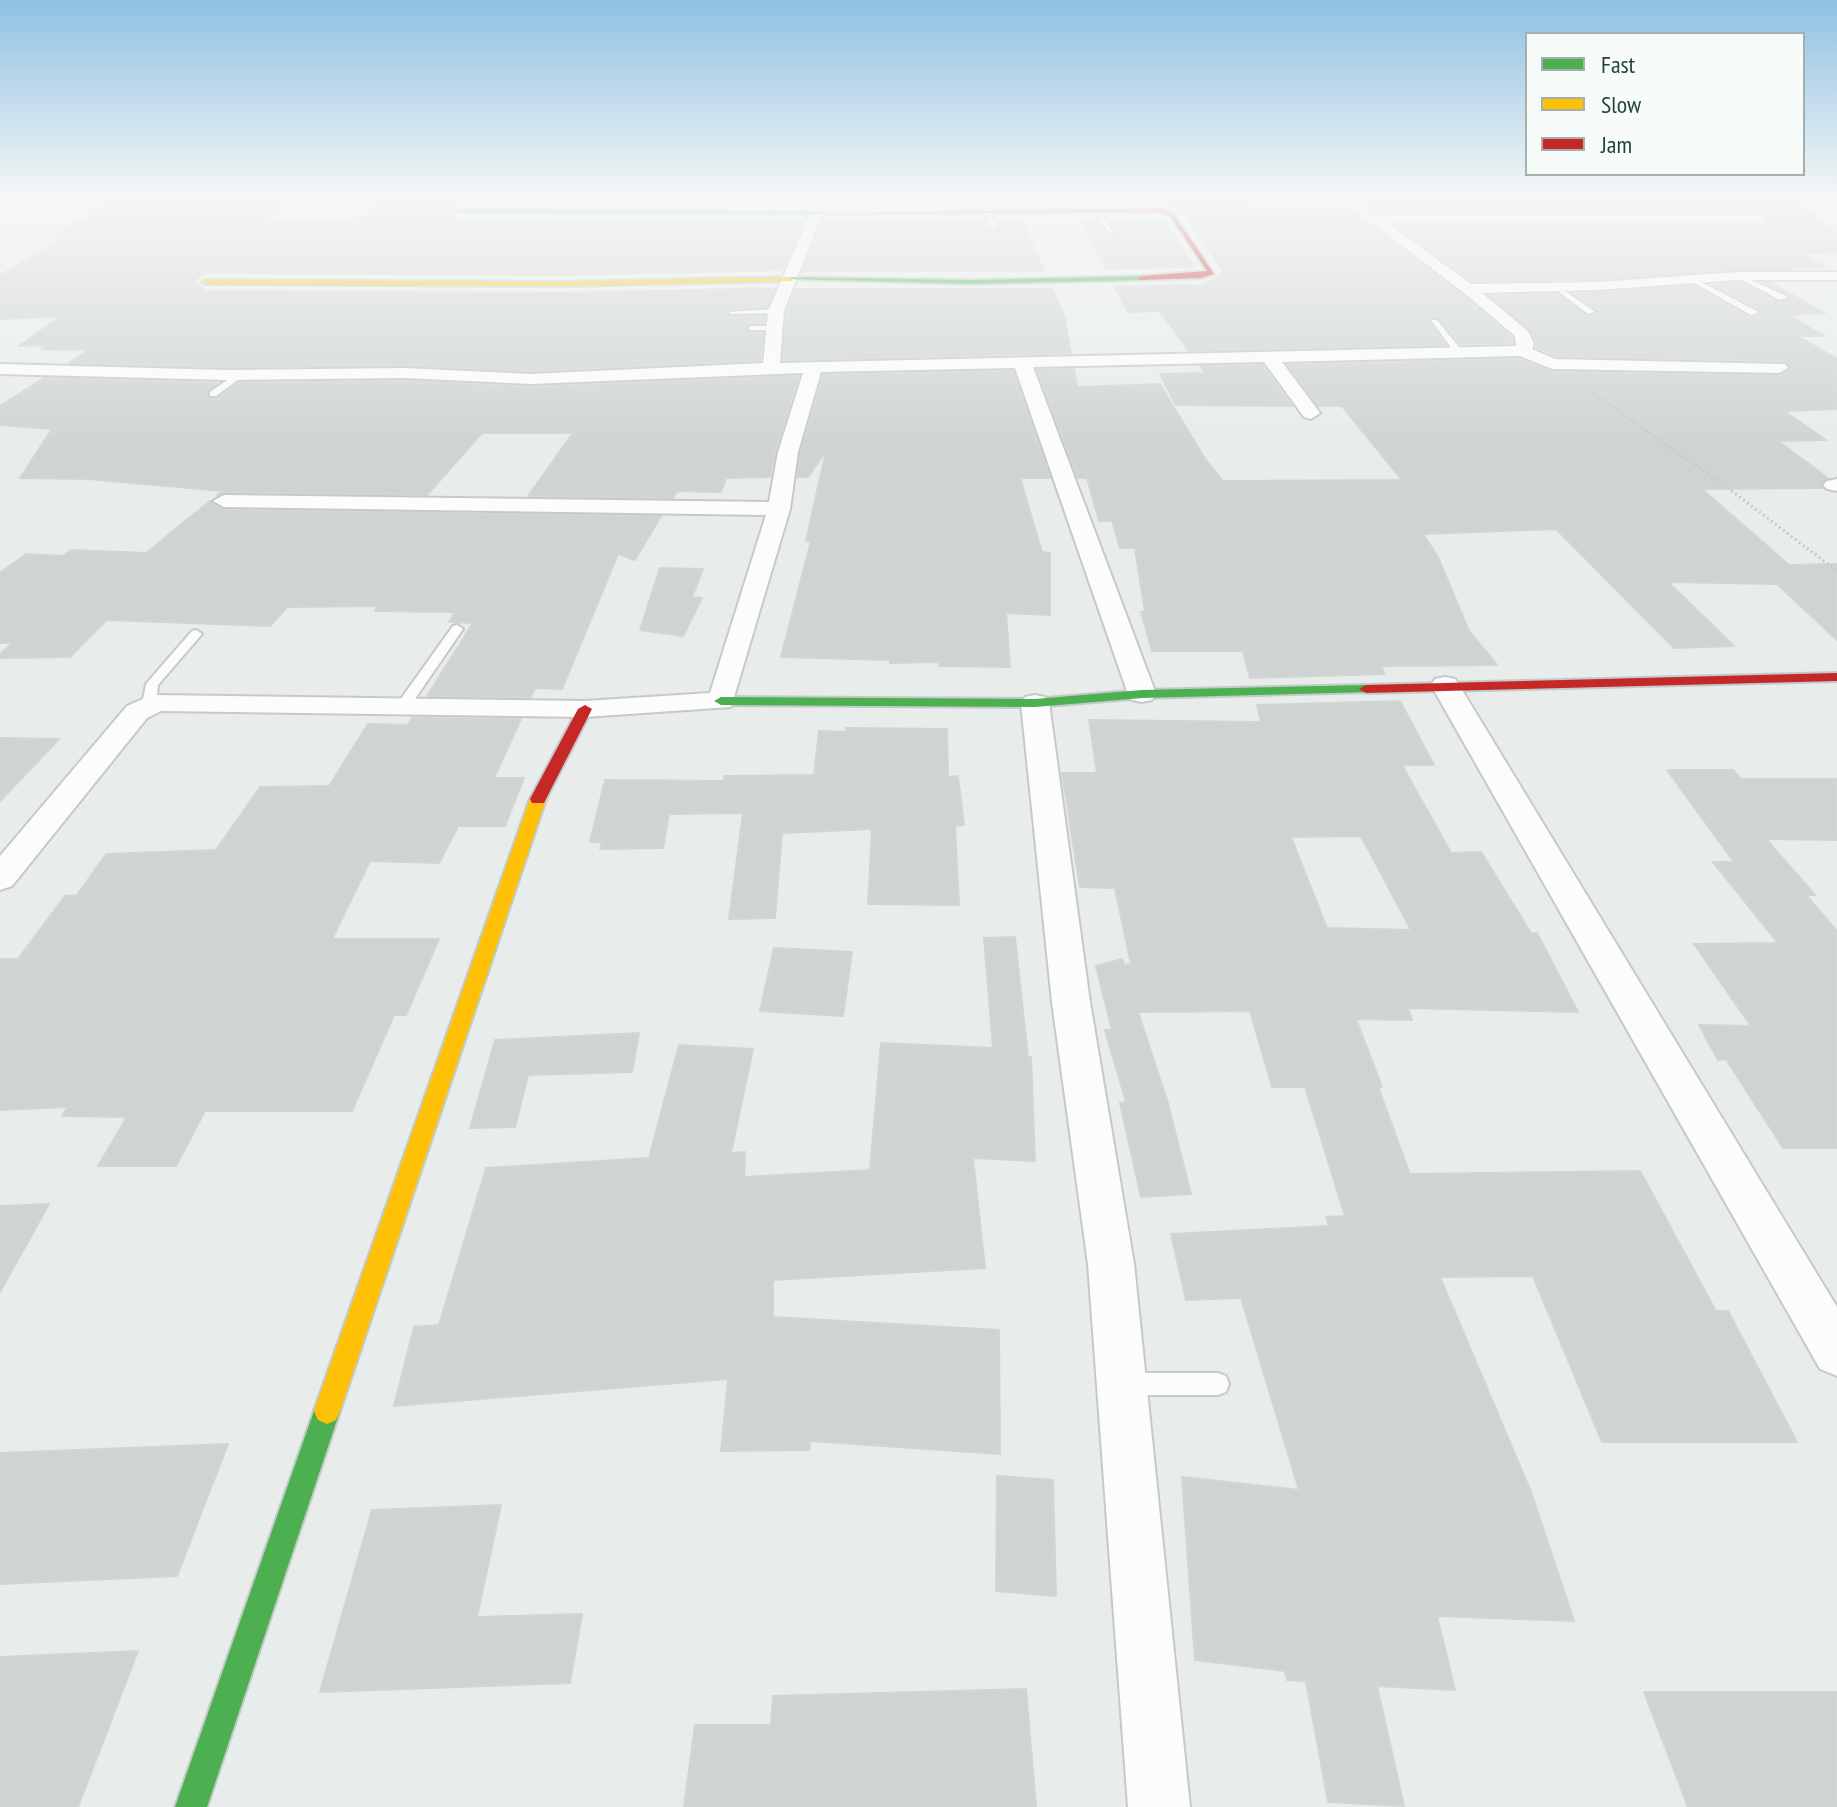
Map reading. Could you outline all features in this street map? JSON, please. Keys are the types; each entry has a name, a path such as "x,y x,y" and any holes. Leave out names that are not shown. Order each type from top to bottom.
{"street":[{"path":"206,282 560,284 731,279"},
{"path":"750,279 972,282 1063,279"},
{"path":"1455,279 1522,334 1526,343 1522,351"},
{"path":"1468,289 1685,279"},
{"path":"771,368 772,328 786,281"},
{"path":"0,369 239,375 405,373 531,379 771,368 1522,351 1552,364 1779,368"},
{"path":"1270,358 1311,413"},
{"path":"1022,362 1142,694"},
{"path":"721,701 779,509 788,452 813,368"},
{"path":"224,501 779,509"},
{"path":"0,878 137,712 157,703 585,709 721,701 1035,703 1142,694 1837,677"},
{"path":"1445,685 1837,1352"},
{"path":"1035,703 1071,1002 1111,1264 1159,1807"},
{"path":"191,1807 542,788 585,709"}],"lane":[{"path":"1692,279 1754,313"},
{"path":"1745,279 1783,298"},
{"path":"1556,287 1591,312"},
{"path":"732,312 776,311"},
{"path":"1434,322 1460,354"},
{"path":"751,328 772,328"},
{"path":"213,394 239,375"},
{"path":"403,706 457,629"},
{"path":"149,705 152,684 196,634"},
{"path":"1122,1385 1218,1384"}],"path":[{"path":"1552,364 1724,485 1837,571"}],"building":[{"path":"0,279 196,279 193,281 206,291 560,293 775,288 767,307 728,309 725,313 732,317 764,316 764,323 751,323 745,330 763,333 760,360 531,371 405,365 227,367 69,363 88,350 41,349 46,345 19,346 61,316 0,319"},
{"path":"1215,279 1442,279 1512,338 1513,343 1461,344 1439,318 1431,317 1429,322 1445,345 1189,351 1160,311 1128,312 1115,287 1201,285"},
{"path":"1470,279 1577,279 1472,281"},
{"path":"1741,283 1779,303 1790,299 1787,293 1765,283 1772,283 1825,313 1789,315 1824,336 1798,336 1837,359 1837,409 1784,411 1826,440 1778,441 1828,478 1821,483 1822,488 1702,489 1789,565 1837,564 1837,640 1777,584 1668,582 1734,646 1674,648 1556,529 1423,534 1437,555 1469,631 1497,665 1381,666 1385,674 1250,678 1243,651 1152,651 1141,612 1145,612 1135,548 1120,548 1112,521 1099,521 1087,478 1078,478 1037,370 1074,369 1077,387 1160,384 1205,459 1223,481 1402,480 1342,406 1318,406 1288,365 1519,359 1552,372 1780,376 1791,369 1785,361 1556,356 1536,347 1537,342 1530,329 1490,296 1557,294 1589,317 1598,311 1574,294 1694,286 1750,318 1759,316 1758,308 1713,285"},
{"path":"796,289 1052,289 1064,316 1071,353 783,360 787,312"},
{"path":"1262,365 1292,406 1176,405 1160,374 1205,373 1200,366"},
{"path":"1013,371 1050,478 1020,478 1042,552 1050,553 1050,615 1006,613 1010,667 781,657 811,541 806,541 826,451 808,477 797,477 823,375"},
{"path":"799,376 770,477 726,478 721,492 677,491 673,498 528,496 573,433 482,433 427,495 224,492 217,495 223,491 89,479 20,478 52,429 0,425 0,406 44,378 218,383 207,392 208,398 216,399 239,383 405,381 531,387"},
{"path":"210,501 224,510 661,516 635,560 618,554 562,689 535,688 531,697 427,696 473,623 449,622 455,612 375,611 378,606 287,607 270,626 107,620 70,657 0,658 0,654 13,643 0,643 0,573 26,554 63,556 71,550 146,553"},
{"path":"660,568 703,569 692,597 702,598 683,636 640,630"},
{"path":"1400,701 1434,765 1402,765 1451,853 1481,852 1531,933 1537,933 1578,1012 1408,1008 1412,1020 1356,1019 1410,1174 1640,1171 1716,1311 1728,1311 1797,1442 1602,1442 1533,1276 1440,1277 1531,1492 1574,1621 1437,1616 1455,1690 1377,1686 1404,1806 1328,1802 1306,1681 1287,1680 1285,1671 1195,1660 1182,1477 1299,1490 1241,1298 1186,1300 1171,1234 1329,1226 1326,1217 1345,1216 1305,1087 1272,1087 1250,1011 1138,1012 1167,1100 1191,1194 1141,1197 1120,1103 1126,1102 1105,1030 1112,1030 1096,966 1122,959 1124,965 1131,964 1115,888 1080,887 1062,773 1097,773 1089,720 1261,722 1257,705","holes":["1361,836 1411,930 1327,928 1291,837"]},
{"path":"413,718 521,719 494,778 524,778 505,826 458,826 439,863 370,861 332,939 439,939 406,1015 394,1015 352,1111 205,1111 176,1166 98,1166 127,1117 62,1116 68,1107 0,1110 0,959 18,959 65,896 77,895 106,854 216,850 260,787 329,786 368,724 407,725"},
{"path":"846,728 947,729 948,777 958,776 964,825 955,826 959,905 868,904 872,829 782,833 775,918 729,919 743,813 669,814 663,848 600,849 602,842 590,842 605,780 724,781 724,776 814,775 819,731 846,732"},
{"path":"0,738 59,739 0,801"},
{"path":"1667,770 1733,770 1741,779 1837,779 1837,840 1766,839 1815,895 1806,895 1837,931 1837,1148 1783,1148 1726,1059 1718,1060 1699,1025 1751,1026 1694,944 1778,943 1713,862 1734,862"},
{"path":"1015,937 1028,1057 1031,1057 1035,1161 973,1158 985,1268 773,1280 773,1317 999,1330 1000,1454 810,1441 809,1450 721,1451 728,1379 394,1406 414,1327 439,1325 486,1168 649,1158 679,1045 753,1049 731,1153 745,1152 744,1177 870,1170 881,1043 993,1048 984,938"},
{"path":"774,948 852,952 843,1016 760,1011"},
{"path":"639,1033 632,1072 528,1075 515,1127 470,1128 495,1040"},
{"path":"49,1204 0,1292 0,1206"},
{"path":"228,1444 177,1576 0,1584 0,1453"},
{"path":"997,1476 1053,1480 1056,1596 996,1591"},
{"path":"501,1505 477,1617 582,1614 570,1683 320,1692 372,1510"},
{"path":"138,1651 78,1807 0,1807 0,1657"},
{"path":"1026,1689 1036,1807 684,1807 695,1725 771,1725 773,1696"},
{"path":"1644,1692 1837,1692 1837,1807 1688,1807"}],"traffic: fast":[{"path":"810,279 972,282 1085,279"},
{"path":"721,701 1035,703 1142,694 1366,689"},
{"path":"191,1807 327,1411"}],"traffic: slow":[{"path":"206,282 560,284 775,279"},
{"path":"327,1411 538,799"}],"traffic: jam":[{"path":"1366,689 1837,677"},
{"path":"538,799 585,709"}]}
